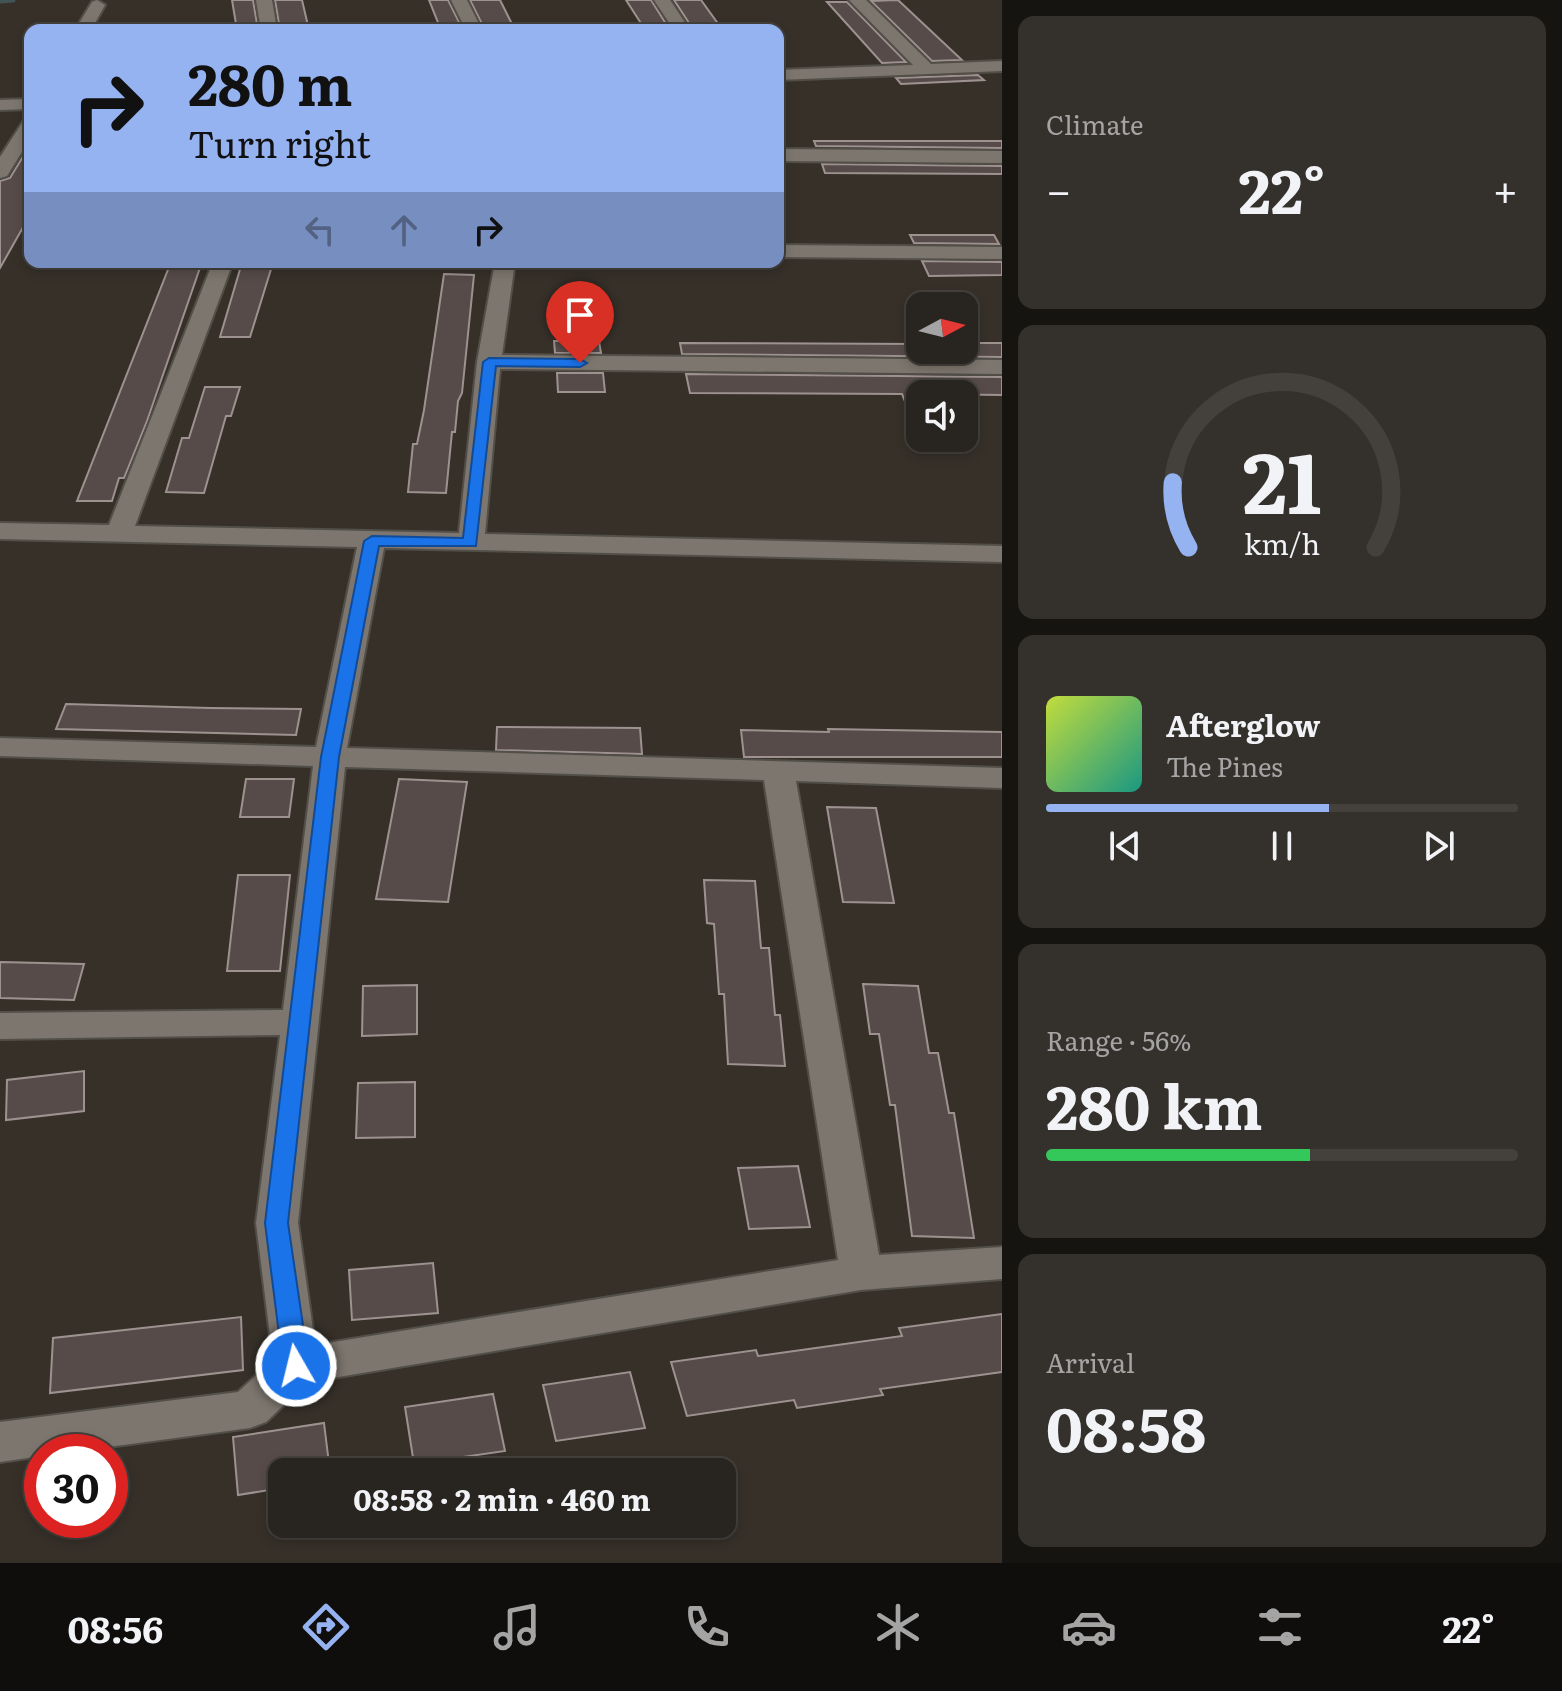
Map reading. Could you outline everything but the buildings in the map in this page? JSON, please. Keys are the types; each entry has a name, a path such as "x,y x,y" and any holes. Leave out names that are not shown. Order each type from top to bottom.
{"street":[{"path":"264,0 268,24"},
{"path":"459,0 471,24"},
{"path":"662,0 678,24"},
{"path":"857,0 927,69"},
{"path":"86,24 97,5"},
{"path":"784,75 1002,66"},
{"path":"0,105 24,104"},
{"path":"0,172 24,134"},
{"path":"784,155 1002,157"},
{"path":"784,251 1002,253"},
{"path":"119,534 221,268"},
{"path":"471,543 489,362 504,268"},
{"path":"489,362 1002,367"},
{"path":"0,531 1002,554"},
{"path":"296,1366 277,1223 330,757 372,541"},
{"path":"0,747 1002,778"},
{"path":"778,771 861,1273"},
{"path":"0,1026 299,1022"},
{"path":"0,1442 250,1409 296,1366 861,1273 1002,1263"}],"waterway":[{"path":"0,1 13,0"}],"route":[{"path":"296,1366 277,1223 330,757 372,541 471,543 489,362 580,363"}]}
